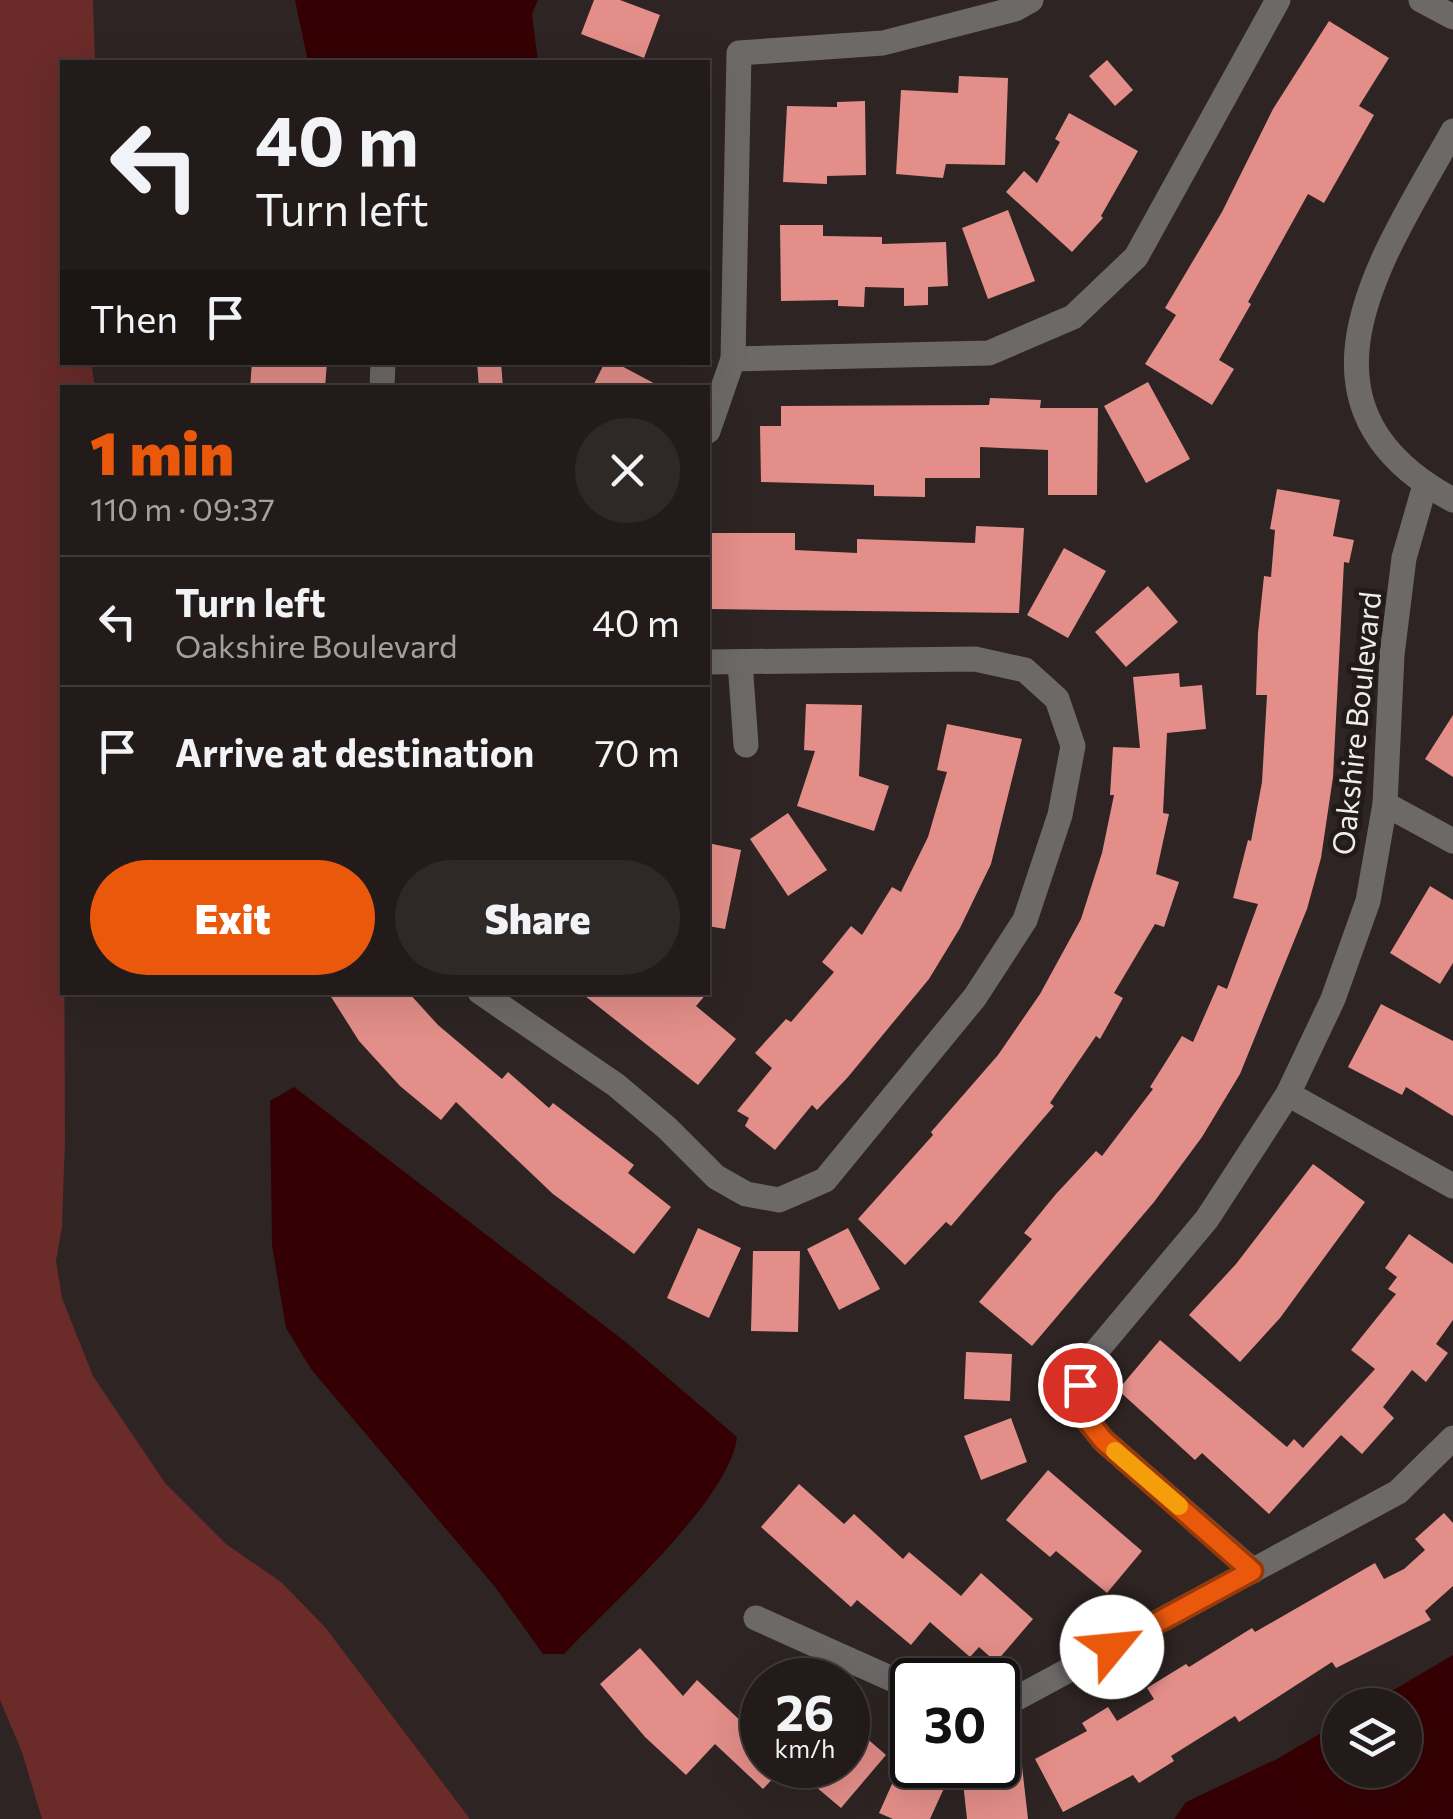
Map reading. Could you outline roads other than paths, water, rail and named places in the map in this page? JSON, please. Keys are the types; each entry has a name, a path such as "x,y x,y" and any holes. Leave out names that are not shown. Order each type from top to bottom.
{"street":[{"path":"710,424 733,359 740,53 883,43 1015,10 1031,0"},
{"path":"733,359 989,353 1073,316 1136,257 1278,0"},
{"path":"1421,0 1453,17"},
{"path":"1453,131 1390,243 1363,304 1356,360 1361,400 1376,437 1425,485 1453,500"},
{"name":"Oakshire Boulevard","path":"1252,1571 1103,1440 1084,1416 1080,1385 1094,1354 1208,1219 1288,1094 1333,999 1368,901 1385,804 1392,655 1404,558 1425,485"},
{"path":"484,995 616,1085 716,1177 746,1194 778,1200 825,1180 975,997 1025,920 1060,815 1073,746 1058,699 1025,670 975,659 710,662"},
{"path":"740,662 746,745"},
{"path":"1385,804 1453,841"},
{"path":"1288,1094 1453,1186"},
{"path":"1020,1696 1398,1492 1453,1438"},
{"path":"756,1618 890,1678"}]}
